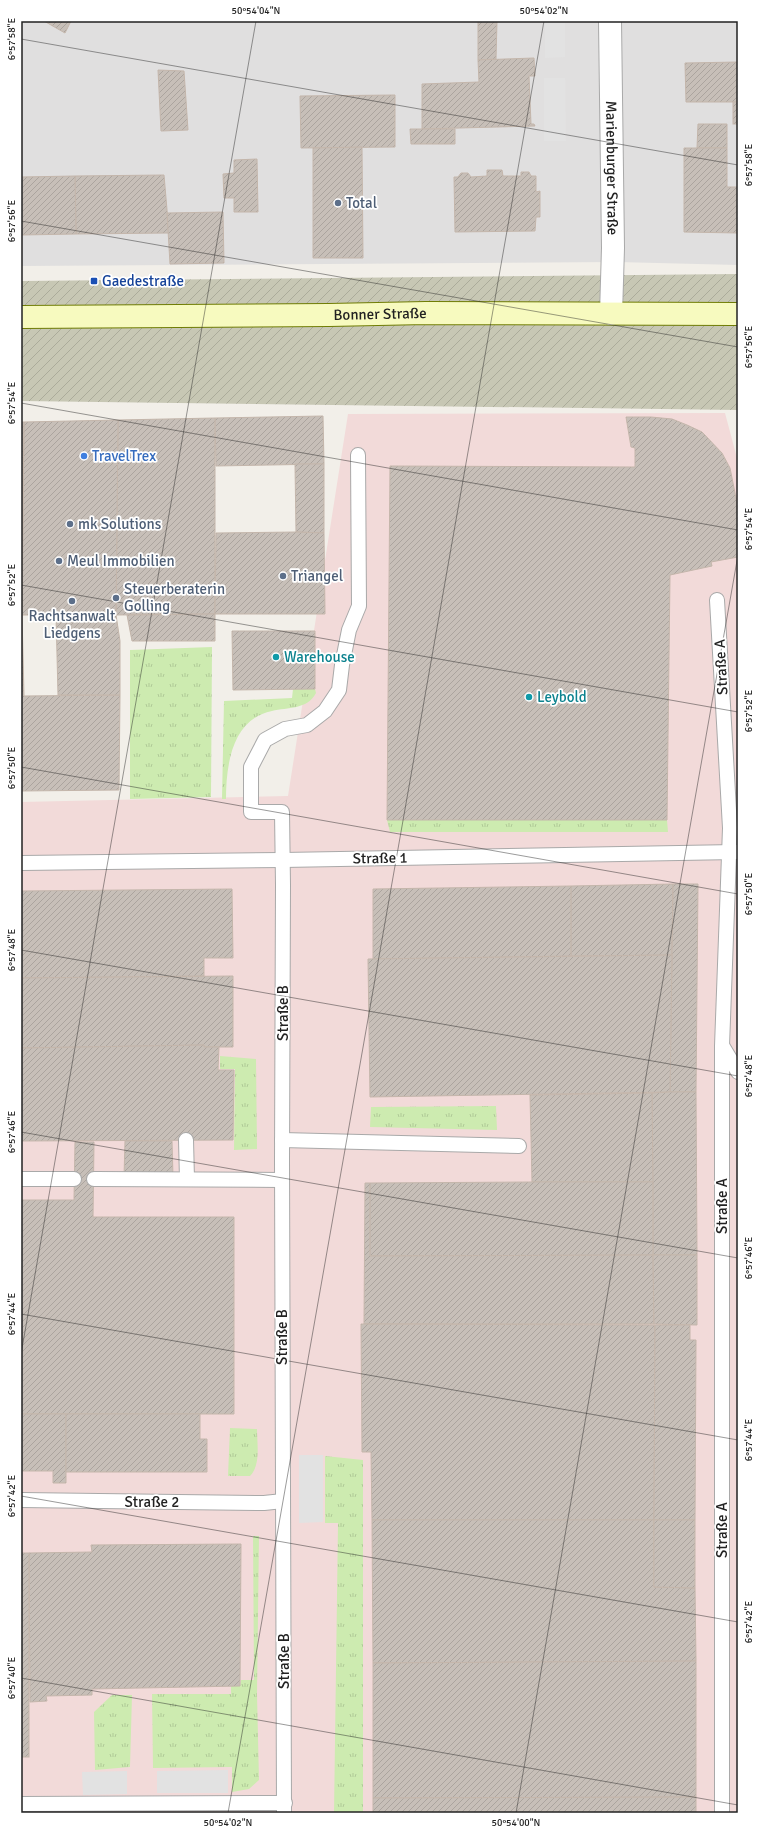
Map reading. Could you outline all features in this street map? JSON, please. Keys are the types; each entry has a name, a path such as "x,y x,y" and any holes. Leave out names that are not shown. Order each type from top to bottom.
{"main road":[{"name":"Bonner Straße","path":"21,317 426,313 738,314"}],"street":[{"name":"Marienburger Straße","path":"610,21 613,248 611,314"}],"lane":[{"name":"Straße B","path":"284,1808 282,812 251,812 250,767 265,740 285,729 307,725 325,712 339,690 349,630 359,606 358,455"},
{"name":"Straße A","path":"717,600 730,828 733,852 722,1046 722,1813"},
{"name":"Straße 1","path":"21,862 283,860 733,852"},
{"path":"722,1046 738,1072"},
{"path":"186,1140 187,1180"},
{"path":"282,1140 519,1146"},
{"path":"21,1179 74,1179"},
{"path":"94,1179 282,1180"},
{"name":"Straße 2","path":"21,1500 256,1503 283,1501"},
{"path":"21,1804 66,1809 284,1808"}],"shaded area":[{"path":"21,21 738,21 738,265 617,262 21,266"},
{"path":"545,21 565,21 565,57 545,58"},
{"path":"544,78 565,78 566,141 544,141"},
{"path":"738,274 738,410 21,401 21,281"},
{"path":"725,413 738,462 738,1813 21,1813 21,802 288,796 348,414"},
{"path":"299,1455 323,1455 323,1522 299,1523"},
{"path":"228,1770 228,1793 157,1793 157,1771"},
{"path":"127,1771 127,1794 83,1795 82,1772"}],"green space":[{"path":"212,647 211,797 130,799 130,650"},
{"path":"293,689 315,689 316,693 308,702 302,705 272,711 259,716 248,723 240,733 234,745 230,758 226,786 226,799 222,799 224,701 292,698"},
{"path":"387,820 667,820 668,832 390,832"},
{"path":"220,1056 256,1059 257,1149 234,1150 235,1069 220,1069"},
{"path":"496,1106 497,1130 370,1127 371,1107"},
{"path":"230,1428 257,1429 257,1460 256,1466 250,1476 228,1476"},
{"path":"325,1456 363,1460 363,1813 334,1813 338,1523 325,1523"},
{"path":"253,1536 259,1536 257,1694 259,1780 249,1789 232,1792 232,1767 153,1768 152,1694 231,1694 231,1686 240,1686 241,1680 254,1680"},
{"path":"112,1695 132,1695 130,1767 95,1770 94,1712"}],"building":[{"path":"44,21 71,21 65,33"},
{"path":"478,21 497,21 496,59 478,60"},
{"path":"534,58 535,76 529,76 531,124 534,124 535,126 422,129 422,84 479,82 478,60"},
{"path":"738,62 738,102 686,102 685,63"},
{"path":"158,70 184,71 188,130 161,131"},
{"path":"395,95 395,147 301,148 300,96"},
{"path":"733,102 738,102 738,124 733,124"},
{"path":"698,124 727,124 727,148 697,148"},
{"path":"410,129 455,129 455,144 411,144"},
{"path":"362,147 363,258 313,258 313,148"},
{"path":"684,148 727,148 727,187 738,187 738,233 684,232"},
{"path":"257,159 258,212 234,212 234,198 224,198 223,174 234,173 234,160"},
{"path":"487,170 502,170 503,176 521,176 521,172 529,172 531,176 536,176 536,192 540,191 540,217 536,217 535,231 455,232 454,177 458,177 461,173 468,173 471,177 487,176"},
{"path":"164,175 169,233 76,234 75,176"},
{"path":"75,176 76,234 21,235 21,177"},
{"path":"223,212 224,263 170,264 167,213"},
{"path":"323,416 324,464 216,466 215,418"},
{"name":"Leybold","path":"626,417 672,419 702,432 722,453 730,468 738,508 738,557 711,562 712,566 670,575 667,820 387,820 390,466 635,467 635,448 631,447"},
{"path":"215,418 215,614 116,615 118,420"},
{"path":"118,420 116,615 22,615 24,422"},
{"path":"21,422 24,422 23,491 21,491"},
{"path":"295,464 324,464 324,533 296,532"},
{"path":"21,491 23,491 22,615 24,696 120,695 119,790 21,791"},
{"path":"216,533 324,533 325,614 215,614"},
{"path":"215,614 215,641 132,641 127,615"},
{"path":"56,615 116,615 120,641 120,695 58,695"},
{"path":"232,631 315,631 315,689 233,690"},
{"path":"673,884 672,955 571,956 571,886"},
{"path":"673,884 698,884 696,1092 670,1092"},
{"path":"571,886 571,956 373,959 373,889"},
{"path":"232,889 233,958 204,958 204,976 21,978 21,891"},
{"path":"672,955 670,1092 370,1097 368,959"},
{"path":"233,976 233,1047 204,1047 204,1045 21,1048 21,978"},
{"path":"204,1045 204,1047 219,1047 218,1070 234,1070 233,1140 21,1141 21,1048"},
{"path":"696,1092 697,1255 653,1255 652,1093"},
{"path":"652,1093 653,1182 532,1182 530,1095"},
{"path":"125,1141 172,1141 173,1177 124,1177"},
{"path":"75,1142 94,1142 93,1217 234,1217 234,1414 21,1414 21,1200 74,1200"},
{"path":"653,1182 653,1255 370,1256 370,1183"},
{"path":"365,1183 370,1183 370,1256 653,1255 654,1324 364,1324"},
{"path":"653,1255 697,1255 697,1325 654,1324"},
{"path":"361,1324 655,1325 654,1520 372,1520 371,1452 362,1452"},
{"path":"655,1325 690,1325 690,1340 696,1340 695,1520 654,1520"},
{"path":"21,1414 66,1414 66,1483 53,1483 53,1471 21,1471"},
{"path":"66,1414 200,1414 200,1439 207,1439 207,1472 66,1472"},
{"path":"372,1520 654,1520 654,1587 695,1588 696,1661 373,1663"},
{"path":"654,1520 695,1520 695,1588 654,1587"},
{"path":"241,1544 240,1686 92,1689 92,1695 46,1696 47,1701 30,1702 29,1553 92,1552 91,1545"},
{"path":"21,1553 29,1553 29,1757 21,1757"},
{"path":"696,1661 696,1797 373,1798 373,1663"},
{"path":"696,1797 696,1813 373,1813 373,1798"}],"place":[{"name":"Total","path":"338,203"},
{"name":"Gaedestraße","path":"94,281"},
{"name":"TravelTrex","path":"84,456"},
{"name":"mk Solutions","path":"70,524"},
{"name":"Meul Immobilien","path":"59,561"},
{"name":"Triangel","path":"283,576"},
{"name":"Steuerberaterin Golling","path":"116,598"},
{"name":"Rachtsanwalt Liedgens","path":"72,601"},
{"name":"Warehouse","path":"276,657"},
{"name":"Leybold","path":"529,697"}]}
